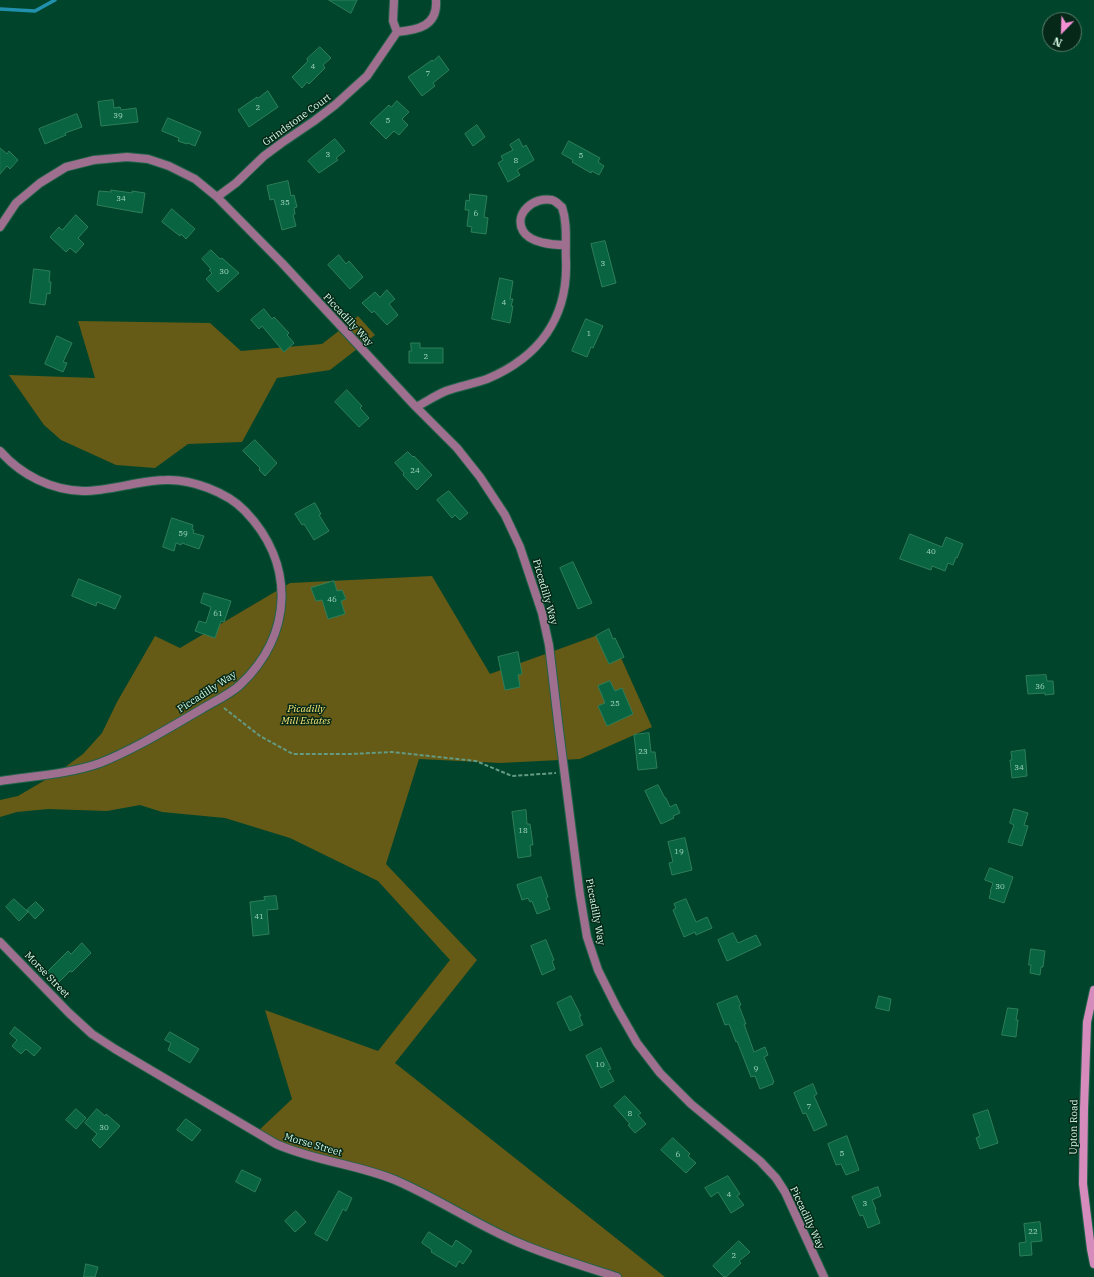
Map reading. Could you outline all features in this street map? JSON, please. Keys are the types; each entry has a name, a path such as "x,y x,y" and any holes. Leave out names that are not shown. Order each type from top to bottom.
{"main road":[{"name":"Upton Road","path":"1094,990 1087,1022 1083,1184 1094,1264"}],"street":[{"path":"394,0 393,21 397,32 413,30 425,25 433,18 437,8 436,0"},
{"name":"Grindstone Court","path":"217,197 236,183 264,156 314,122 367,76 397,32"},
{"name":"Piccadilly Way","path":"0,227 16,204 40,183 66,167 94,160 127,157 148,159 169,166 195,179 217,197 282,263 416,407 457,448 480,477 505,515 520,547 542,613 549,645 580,895 587,937 598,970 637,1043 660,1073 691,1104 760,1161 776,1178 785,1192 824,1277"},
{"path":"416,407 444,392 486,379 511,366 528,354 543,340 553,323 560,307 566,285 566,220 562,207 553,200 540,200 530,204 523,213 521,222 523,231 528,236 539,242 565,245"},
{"name":"Piccadilly Way","path":"0,452 24,472 42,482 60,489 84,491 167,480 208,486 243,508 257,523 271,547 280,573 282,598 279,622 267,650 254,670 239,686 216,701 150,739 100,763 70,771 0,781"},
{"name":"Morse Street","path":"0,942 92,1034 276,1144 291,1151 364,1169 395,1180 516,1242 578,1265 617,1277"}],"path":[{"path":"216,701 260,736 292,754 392,752 476,761 512,776 564,772"}],"green space":[{"path":"358,316 375,335 330,370 277,378 242,442 188,444 155,468 116,465 61,440 44,425 9,375 95,378 78,321 210,323 241,351 322,344"},
{"name":"Picadilly Mill Estates","path":"432,576 490,674 609,631 652,727 580,759 500,763 419,759 386,864 477,960 395,1063 665,1277 616,1277 530,1247 395,1180 325,1160 256,1133 292,1099 265,1010 378,1051 450,960 378,881 290,838 225,818 162,812 140,805 107,811 48,809 17,812 0,817 0,800 18,796 57,773 83,754 102,733 117,702 155,636 180,648 290,583"}],"building":[{"path":"329,0 357,0 351,13"},
{"path":"320,47 331,58 323,65 325,68 309,84 307,82 302,88 292,77 308,61 307,59"},
{"path":"439,56 449,70 433,83 435,86 422,96 408,77"},
{"path":"268,91 278,107 249,127 238,110"},
{"path":"113,100 114,108 120,107 121,110 136,108 138,122 101,126 98,102"},
{"path":"397,101 409,112 402,119 408,125 399,135 394,131 386,139 370,123 389,105 391,107"},
{"path":"77,114 82,127 65,133 66,135 45,144 39,129"},
{"path":"168,118 201,132 195,146 178,141 179,138 162,131"},
{"path":"477,125 485,137 473,146 465,134"},
{"path":"335,139 345,151 336,158 338,160 319,173 308,161"},
{"path":"519,139 523,147 526,145 534,160 517,170 520,175 508,182 498,163 503,160 501,156 513,150 510,145"},
{"path":"569,141 600,158 598,162 604,166 599,175 592,171 591,173 572,162 573,160 562,154"},
{"path":"0,148 7,154 9,151 18,160 10,169 7,166 0,174"},
{"path":"288,181 291,196 294,195 297,207 294,208 295,214 293,215 296,226 282,230 274,199 270,200 267,186"},
{"path":"111,190 145,193 142,213 97,205 99,191 111,192"},
{"path":"470,194 487,196 484,217 488,218 486,234 471,232 472,227 467,226 469,210 465,210 466,200 469,201"},
{"path":"172,209 195,229 186,239 162,222"},
{"path":"76,215 88,227 78,238 84,244 76,253 70,248 66,252 50,237 59,227 62,230"},
{"path":"605,241 616,283 602,287 591,244"},
{"path":"211,250 220,259 222,258 239,273 218,292 206,279 212,273 209,270 211,269 202,259"},
{"path":"339,255 346,264 349,261 363,277 350,289 328,265"},
{"path":"34,269 50,271 50,294 47,293 45,305 30,303"},
{"path":"500,278 513,281 510,299 513,299 511,306 513,306 510,323 492,319"},
{"path":"387,290 395,299 389,304 398,315 387,325 374,311 372,313 362,303 375,292 380,297"},
{"path":"264,309 272,319 274,317 289,333 287,335 294,343 284,352 262,326 259,329 251,320"},
{"path":"586,319 603,326 593,348 591,347 587,357 572,351"},
{"path":"57,336 72,343 63,362 67,363 63,372 45,364"},
{"path":"411,343 420,343 420,348 443,348 443,363 409,363"},
{"path":"347,390 362,406 360,408 369,418 359,427 335,402"},
{"path":"255,440 277,463 265,476 259,470 260,468 243,451"},
{"path":"408,452 413,457 414,456 432,475 417,490 403,475 404,473 395,463"},
{"path":"449,491 468,513 460,520 455,515 452,518 437,500"},
{"path":"315,503 321,514 319,515 329,531 314,540 304,524 302,525 295,514"},
{"path":"172,518 193,525 193,533 204,536 199,549 182,543 181,545 176,543 174,551 163,547"},
{"path":"910,534 942,547 946,537 963,544 953,565 948,563 945,571 932,566 931,570 900,559"},
{"path":"573,562 592,603 578,609 560,568"},
{"path":"79,579 121,596 115,609 97,602 96,606 72,596"},
{"path":"334,581 337,591 342,590 346,599 341,601 345,614 328,619 322,600 316,601 311,588"},
{"path":"204,593 231,601 224,622 221,621 215,638 195,631 199,621 206,623 211,607 201,603"},
{"path":"609,629 624,657 609,664 596,636"},
{"path":"518,652 522,674 518,675 520,687 505,690 498,657"},
{"path":"1046,675 1047,681 1053,681 1054,694 1028,694 1026,676"},
{"path":"610,681 615,691 622,688 633,714 607,726 598,706 605,703 598,686"},
{"path":"649,733 651,752 655,752 657,768 638,770 634,735"},
{"path":"1025,750 1027,776 1012,778 1010,760 1012,760 1011,752"},
{"path":"658,785 670,807 676,804 680,813 673,816 674,818 661,824 645,791"},
{"path":"1014,809 1028,813 1024,825 1028,826 1022,846 1008,842 1014,825 1010,823"},
{"path":"526,810 527,824 530,824 533,845 530,845 531,856 518,858 512,812"},
{"path":"685,838 692,870 672,875 669,863 673,862 668,842"},
{"path":"990,868 1013,877 1004,903 989,898 993,883 985,880"},
{"path":"541,877 548,897 546,898 550,909 537,914 532,901 530,902 528,898 522,900 517,885"},
{"path":"276,896 278,909 267,910 269,934 253,936 250,902 265,900 264,897"},
{"path":"14,899 28,912 19,921 6,907"},
{"path":"686,899 696,922 707,917 712,928 696,935 695,932 684,937 673,910 676,908 674,904"},
{"path":"36,902 44,910 35,919 27,910"},
{"path":"733,933 738,943 756,935 761,945 727,961 718,940"},
{"path":"546,940 554,960 552,961 555,969 542,975 531,946"},
{"path":"82,943 91,953 72,972 70,971 58,983 47,972 68,951 71,954"},
{"path":"1031,949 1045,951 1043,967 1041,967 1040,975 1030,973 1031,965 1029,965"},
{"path":"571,996 581,1016 579,1016 583,1025 570,1031 557,1003"},
{"path":"737,996 746,1024 744,1024 754,1052 765,1047 768,1055 764,1057 774,1082 773,1084 760,1089 755,1076 751,1077 737,1041 736,1042 729,1024 725,1025 717,1004"},
{"path":"879,996 891,999 889,1011 876,1008"},
{"path":"1008,1008 1018,1009 1016,1020 1018,1020 1016,1037 1002,1035"},
{"path":"15,1027 41,1048 34,1056 26,1049 21,1054 12,1046 17,1040 10,1034"},
{"path":"170,1032 199,1049 190,1063 168,1050 171,1043 165,1040"},
{"path":"601,1048 611,1069 608,1070 614,1081 601,1088 586,1056"},
{"path":"813,1084 817,1094 814,1096 827,1125 814,1131 806,1113 803,1114 794,1093"},
{"path":"625,1096 641,1113 638,1115 646,1124 635,1133 628,1125 630,1124 614,1106"},
{"path":"76,1109 86,1118 76,1129 66,1120"},
{"path":"97,1109 105,1116 106,1114 120,1126 100,1148 92,1140 97,1134 85,1123"},
{"path":"988,1110 998,1143 980,1149 976,1138 980,1136 973,1115"},
{"path":"186,1119 201,1130 192,1141 177,1130"},
{"path":"847,1136 859,1170 846,1175 841,1164 836,1165 828,1144"},
{"path":"673,1138 690,1154 688,1156 696,1163 686,1173 661,1150"},
{"path":"242,1170 261,1179 255,1192 236,1182"},
{"path":"728,1176 740,1194 737,1196 744,1205 731,1213 718,1192 711,1197 705,1188"},
{"path":"878,1187 881,1196 872,1200 880,1223 868,1228 863,1215 860,1216 852,1197"},
{"path":"339,1191 352,1198 346,1211 343,1209 327,1241 315,1234"},
{"path":"296,1211 306,1222 295,1232 285,1221"},
{"path":"1040,1222 1042,1241 1031,1242 1032,1255 1020,1256 1019,1243 1026,1242 1024,1224"},
{"path":"429,1232 452,1247 456,1240 472,1251 463,1264 459,1261 456,1267 431,1252 432,1250 422,1243"},
{"path":"739,1241 750,1252 739,1261 741,1263 726,1277 724,1277 713,1266"},
{"path":"86,1264 98,1267 95,1277 84,1277"}],"waterway":[{"path":"0,9 35,11 55,0"}]}
